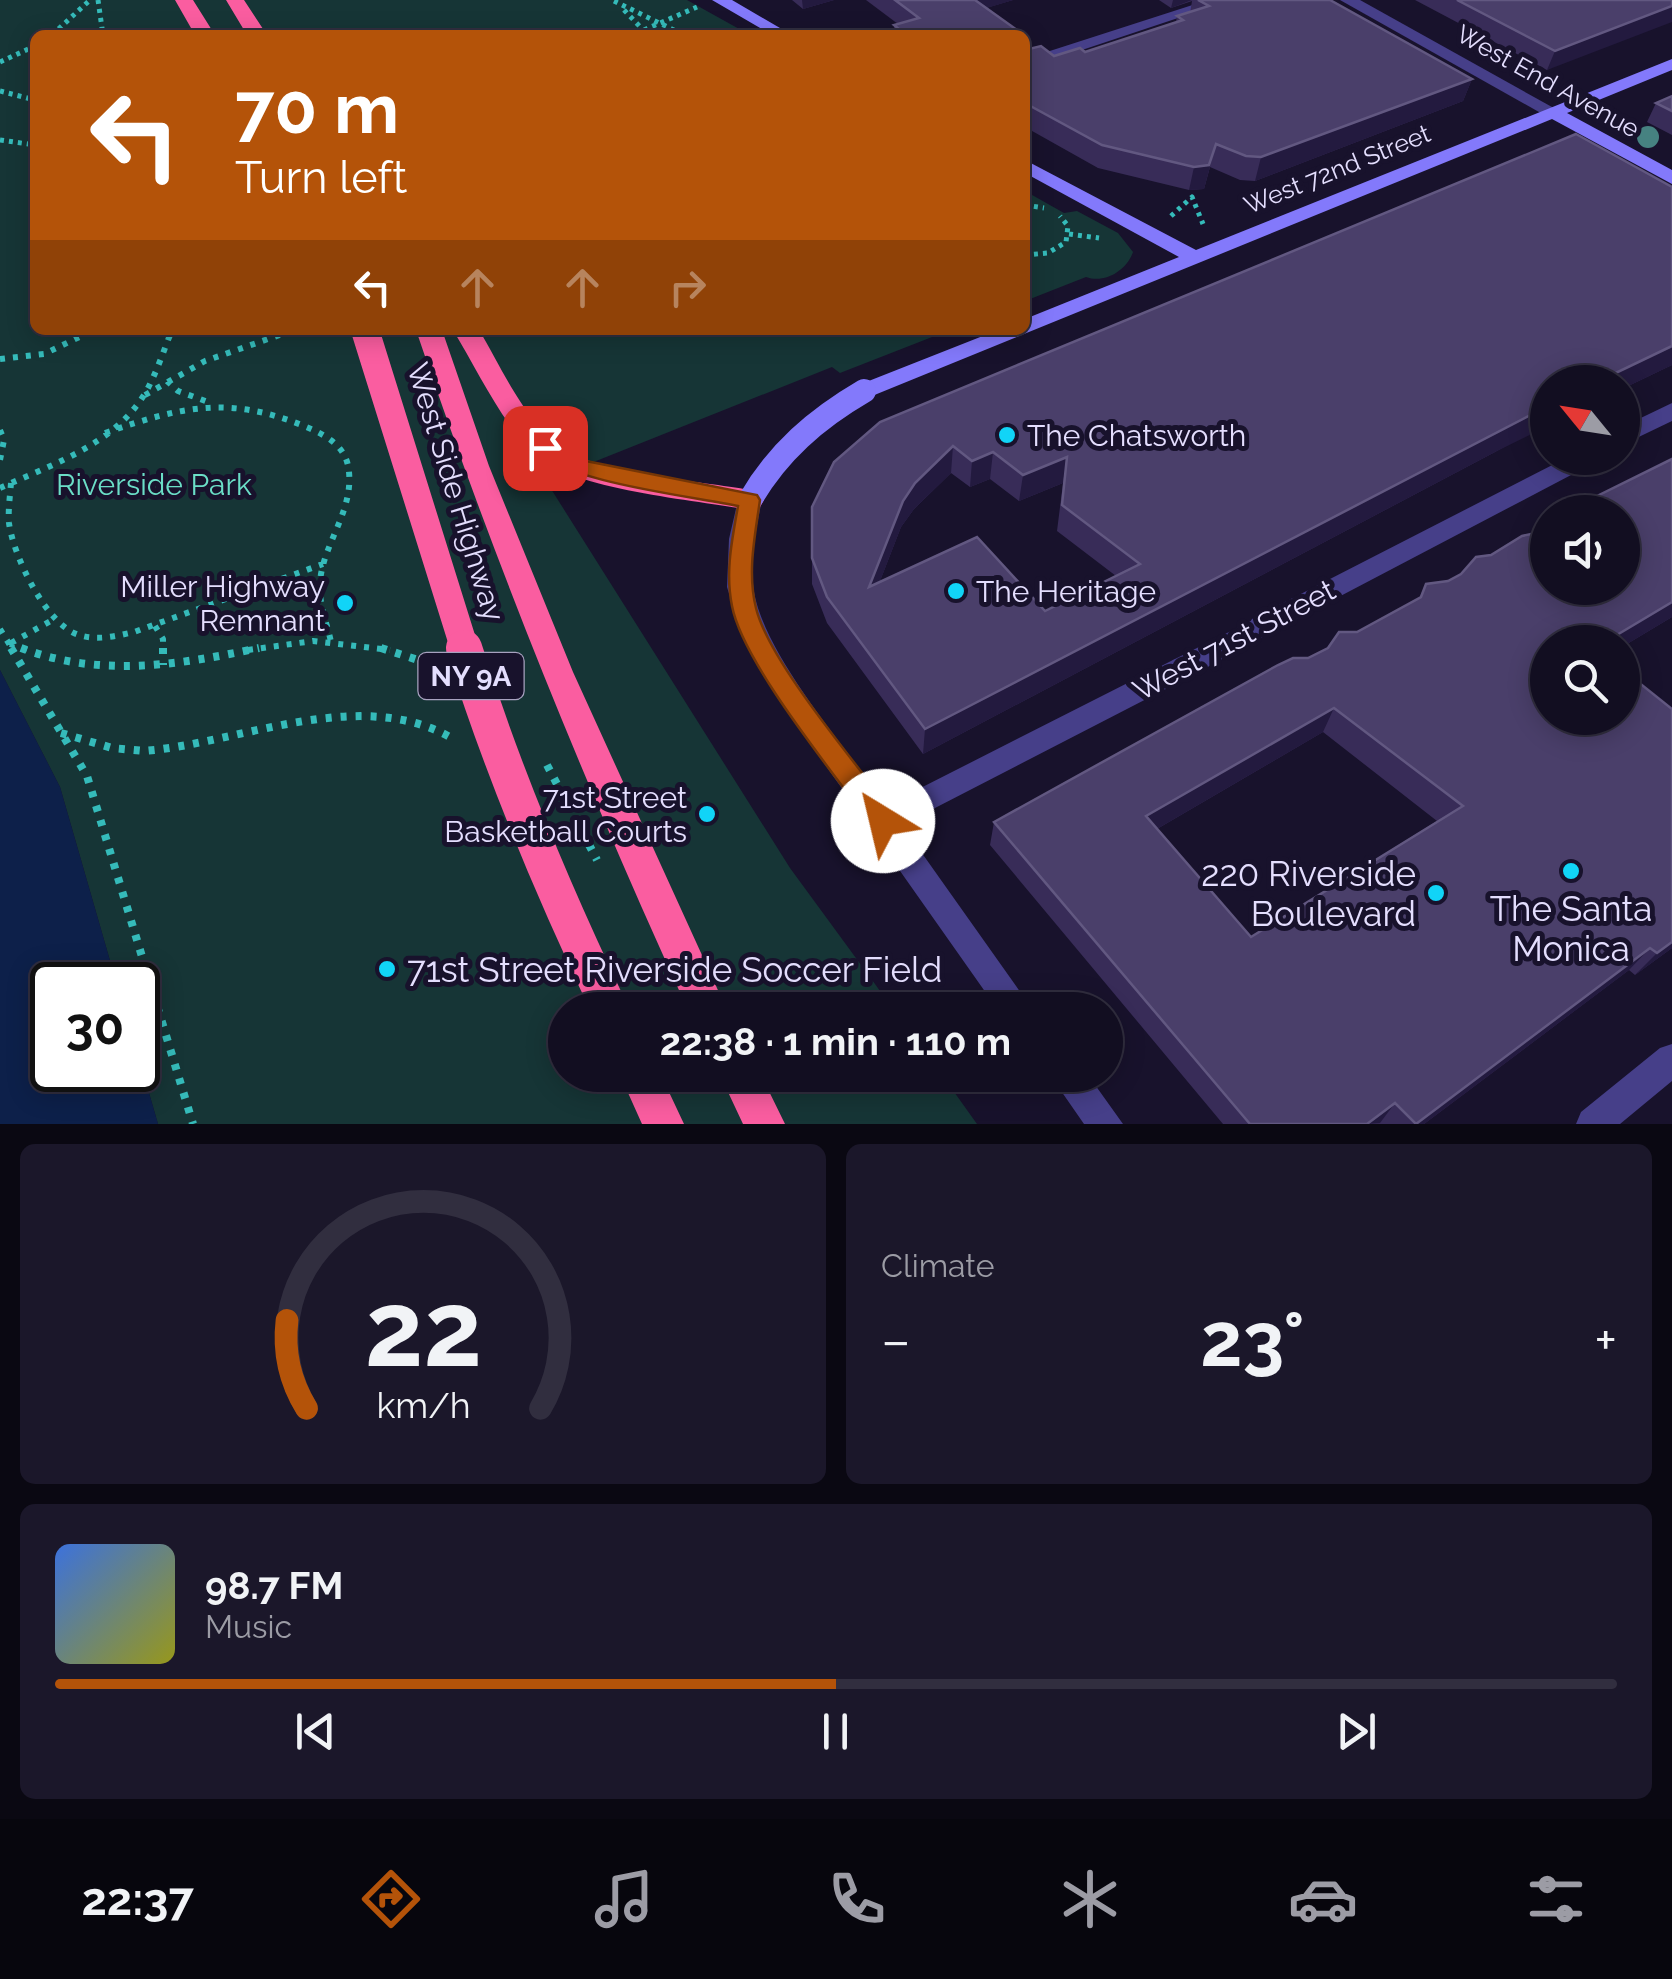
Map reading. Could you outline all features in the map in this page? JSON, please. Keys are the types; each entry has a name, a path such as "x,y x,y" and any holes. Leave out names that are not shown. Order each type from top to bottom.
{"highway":[{"path":"184,0 202,30"},
{"path":"234,0 255,30"},
{"name":"West Side Highway","path":"367,335 486,718 557,896 602,992"},
{"name":"West Side Highway","path":"430,335 474,462 564,690 615,812 700,992"},
{"path":"469,335 537,438 553,455 588,469 750,500"},
{"path":"648,1092 663,1124"},
{"path":"748,1092 764,1124"}],"main road":[{"path":"720,0 775,30"},
{"name":"West 72nd Street","path":"1030,326 1672,64"},
{"name":"West End Avenue","path":"1552,112 1672,178"},
{"path":"1030,169 1194,258"},
{"name":"West 72nd Street","path":"750,500 768,470 799,436 864,391 1007,335"}],"street":[{"path":"1030,62 1224,0"},
{"name":"West End Avenue","path":"1348,0 1552,112"},
{"path":"1640,428 1672,411"},
{"name":"West 71st Street","path":"883,821 1551,475"},
{"path":"750,500 739,562 744,609 770,664 1004,992"},
{"path":"1593,1124 1672,1060"},
{"path":"1081,1092 1106,1124"}],"path":[{"path":"57,30 90,0"},
{"path":"98,0 102,30"},
{"path":"615,2 629,0"},
{"path":"615,2 674,30"},
{"path":"615,2 643,30"},
{"path":"650,30 698,6"},
{"path":"0,62 30,48"},
{"path":"0,91 30,99"},
{"path":"0,140 30,144"},
{"path":"1167,221 1192,196 1203,224"},
{"path":"1030,205 1052,211 1068,226 1069,234 1058,248 1030,254"},
{"path":"1069,234 1098,238"},
{"path":"0,358 44,354 84,335"},
{"path":"144,396 170,335"},
{"path":"0,488 63,459 105,433 144,396 167,381 232,349 278,335"},
{"path":"167,381 178,391 214,404 265,409 329,437 344,449 350,474 346,502 320,582 331,642"},
{"path":"105,433 168,412 214,404"},
{"path":"0,430 4,456 0,460"},
{"path":"11,482 10,528 36,592 61,626 88,637 110,638 155,626 324,564"},
{"path":"10,644 56,618"},
{"path":"155,626 163,640 164,665"},
{"path":"0,629 86,776 193,1124"},
{"path":"10,644 62,661 104,666 164,665 296,642 331,642 394,649 444,670"},
{"path":"62,733 101,748 145,751 304,719 354,715 398,719 447,734 460,744"},
{"path":"541,756 602,872"}],"green space":[{"name":"Riverside Park","path":"0,0 687,0 741,30 30,30 30,335 937,335 840,373 832,367 546,481 790,868 881,992 548,992 548,1092 954,1092 977,1124 158,1124 149,1092 160,1092 160,962 110,962 60,787 0,670"},
{"path":"1030,194 1064,213 1077,211 1118,233 1133,252 1121,270 1108,277 1086,277 1030,299"}],"water":[{"path":"0,670 60,787 110,962 30,962 30,1092 149,1092 158,1124 0,1124"}],"building":[{"path":"895,0 975,0 1017,30 900,30 894,25 919,18"},
{"path":"1198,0 1330,0 1472,79 1261,157 1246,156 1216,144 1209,165 1194,167 1102,145 1030,106 1030,49 1041,46 1054,56 1080,48 1085,52 1183,20 1177,16 1209,6"},
{"path":"1457,0 1672,0 1672,6 1555,51"},
{"path":"1672,96 1672,111 1656,103"},
{"path":"1576,134 1672,187 1672,346 1632,365 1530,365 1530,415 925,729 827,597 812,558 812,507 834,462 880,422","holes":["953,446 972,461 993,452 1023,475 1067,457 1062,505 1140,564 1045,611 977,537 869,587 903,501 915,483"]},
{"path":"1672,459 1672,602 1633,625 1530,625 1530,735 1640,735 1640,683 1672,709 1672,942 1657,953 1650,948 1416,1124 1395,1103 1367,1124 1250,1124 994,822 1278,665 1293,658 1308,658 1328,648 1339,632 1357,632 1421,597 1426,584 1448,581 1461,574 1476,557 1491,555 1530,534 1530,605 1640,605 1640,495 1599,495","holes":["1334,708 1463,806 1251,937 1146,816"]}],"place":[{"name":"The Chatsworth","path":"1007,435"},
{"name":"The Heritage","path":"956,591"},
{"name":"Miller Highway Remnant","path":"345,603"},
{"name":"71st Street Basketball Courts","path":"707,814"},
{"name":"The Santa Monica","path":"1571,871"},
{"name":"220 Riverside Boulevard","path":"1436,893"},
{"name":"71st Street Riverside Soccer Field","path":"387,969"}],"route":[{"path":"545,448 575,466 750,500 739,562 744,609 770,664 883,821"}]}
